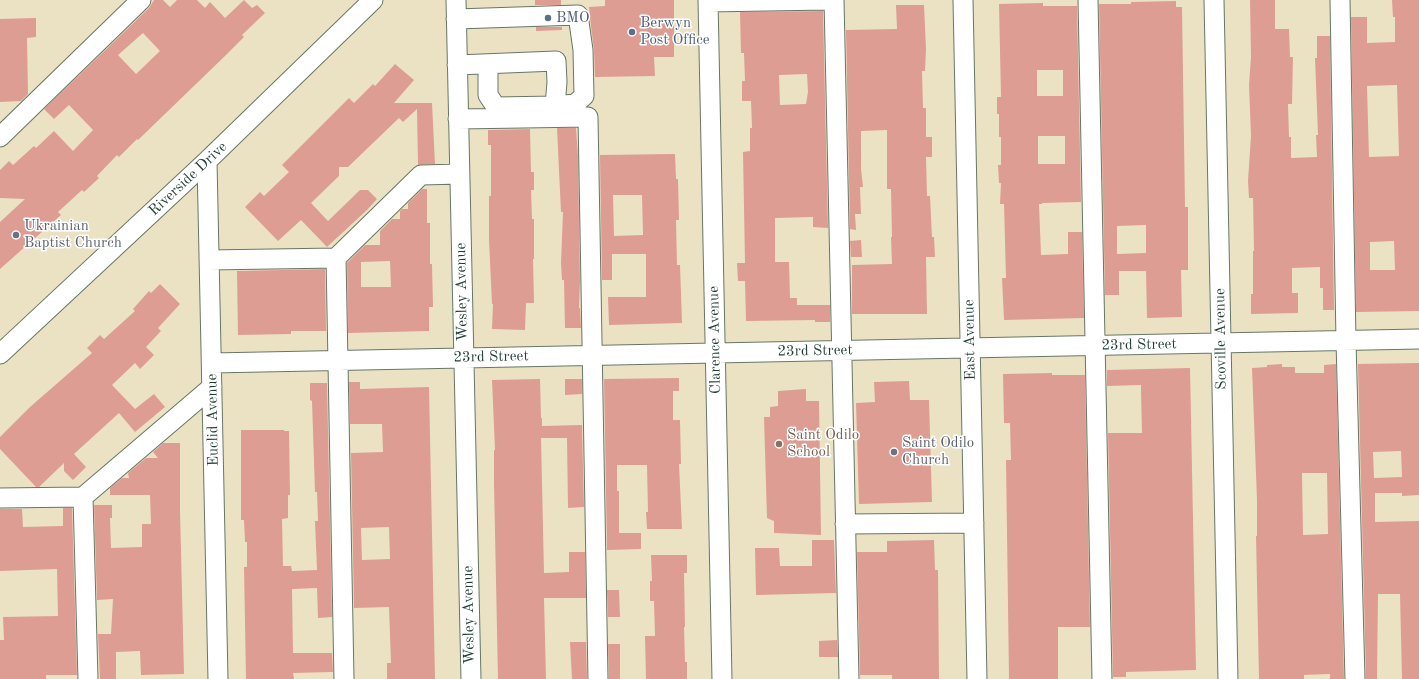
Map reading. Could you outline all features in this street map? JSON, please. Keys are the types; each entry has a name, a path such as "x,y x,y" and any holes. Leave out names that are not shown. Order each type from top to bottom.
{"street":[{"path":"0,137 141,0"},
{"name":"Riverside Drive","path":"0,354 207,161 373,0"},
{"name":"Wesley Avenue","path":"456,0 471,679"},
{"path":"708,1 826,0"},
{"path":"834,0 849,679"},
{"name":"East Avenue","path":"963,0 977,679"},
{"path":"1088,0 1102,679"},
{"name":"Scoville Avenue","path":"1214,0 1228,679"},
{"path":"1340,0 1346,341 1355,679"},
{"name":"Clarence Avenue","path":"708,1 722,679"},
{"path":"456,19 578,15 583,50 584,96 574,104 555,112"},
{"path":"457,65 556,61 557,82 555,112"},
{"path":"488,64 488,95 496,113"},
{"path":"458,119 496,113 555,112 588,117 591,356 598,679"},
{"name":"Euclid Avenue","path":"207,161 218,679"},
{"path":"209,260 336,258 421,176 460,174"},
{"path":"336,258 344,679"},
{"name":"23rd Street","path":"212,363 1419,339"},
{"path":"0,498 83,497 212,387"},
{"path":"83,497 88,679"},
{"path":"845,524 974,523"}],"building":[{"path":"154,0 163,0 170,7 177,0 197,0 205,8 210,2 225,18 244,0 252,8 257,5 265,13 242,35 244,37 225,56 138,140 137,139 119,157 117,155 97,176 99,178 84,192 82,190 58,212 61,215 0,269 0,222 25,199 0,198 0,170 9,161 13,165 34,146 36,148 54,131 73,151 93,130 69,105 54,119 44,109 149,8","holes":["143,33 160,51 136,74 118,55"]},
{"path":"535,0 561,0 561,5 535,5"},
{"name":"Berwyn Post Office","path":"605,0 674,0 674,57 654,57 655,76 595,77 594,50 589,7 605,6"},
{"path":"1250,0 1275,0 1275,29 1289,29 1290,57 1293,57 1292,104 1288,104 1291,158 1317,157 1316,135 1318,135 1315,58 1317,58 1317,36 1330,36 1334,310 1323,310 1323,288 1320,288 1320,267 1292,268 1292,293 1298,293 1298,313 1251,314 1254,251 1253,198 1249,198 1248,181 1251,136 1249,85 1251,57"},
{"path":"1392,0 1419,0 1419,311 1356,312 1351,17 1367,17 1367,43 1395,42 1395,17 1393,17","holes":["1397,85 1399,156 1369,157 1367,86","1394,241 1395,270 1370,270 1370,242"]},
{"path":"1176,1 1176,7 1182,7 1185,207 1188,207 1188,270 1181,270 1182,317 1147,318 1146,271 1119,271 1119,295 1105,295 1099,4 1131,4 1131,2","holes":["1146,225 1146,253 1117,254 1117,226"]},
{"path":"1043,3 1043,6 1077,6 1081,202 1039,204 1041,255 1068,254 1068,232 1082,232 1084,318 1004,320 1002,278 1006,278 1004,204 1000,204 1001,183 999,183 998,165 1001,165 1001,137 999,137 999,114 997,114 997,97 1001,97 999,4","holes":["1037,70 1063,70 1063,96 1037,96","1038,136 1065,136 1065,164 1038,164"]},
{"path":"896,5 924,5 926,49 925,71 922,71 923,108 926,108 926,137 932,137 932,157 926,157 927,196 930,196 932,237 934,237 935,257 926,257 927,314 852,314 852,265 892,264 891,189 887,189 887,130 861,131 861,169 863,187 860,187 861,214 855,214 856,230 850,229 846,30 897,29"},
{"path":"823,11 828,228 813,227 813,217 775,218 775,262 789,262 790,298 797,298 797,305 830,305 830,322 815,322 815,320 746,321 745,281 738,281 737,263 745,263 743,152 750,151 750,128 752,128 751,101 742,101 742,81 745,81 744,53 741,53 740,12","holes":["807,74 808,92 806,104 780,105 779,75"]},
{"path":"36,18 36,37 27,38 28,94 21,101 0,102 0,19"},
{"path":"536,27 562,27 562,30 536,31"},
{"path":"395,64 414,80 394,103 432,103 435,164 418,165 417,109 403,122 399,118 348,167 339,167 339,176 311,203 328,221 360,190 368,190 377,199 367,210 327,247 301,220 278,241 245,207 260,192 264,196 289,172 282,165 349,98 354,103 373,84 375,86"},
{"path":"557,128 576,128 578,156 579,308 581,328 565,328 564,280 562,280 561,263 563,212 561,212"},
{"path":"530,129 531,172 534,172 534,190 531,190 532,219 534,219 534,303 526,303 525,330 492,329 493,304 489,240 491,145 488,145 488,130"},
{"path":"675,154 676,179 678,179 679,220 676,220 677,265 680,265 682,323 609,325 608,297 646,297 646,254 612,254 612,280 602,280 600,155","holes":["613,195 642,195 643,235 614,236"]},
{"path":"422,189 427,189 427,223 430,223 430,264 432,264 433,307 429,307 429,331 348,333 347,263 365,245 380,245 380,231 392,219 400,219 400,211 402,209 408,209 408,203","holes":["390,261 391,287 361,287 361,262"]},
{"path":"861,240 862,257 851,257 850,241"},
{"path":"325,269 326,331 291,331 291,334 238,335 237,271"},
{"path":"160,284 180,304 158,328 161,331 146,347 154,355 140,369 135,363 112,385 135,409 154,394 165,407 135,432 119,413 74,454 86,467 73,480 64,471 64,463 39,487 36,487 0,449 0,437 30,407 92,353 87,348 100,335 104,339 135,311 133,309 149,291 151,293"},
{"path":"1419,363 1419,495 1402,496 1402,493 1375,493 1375,522 1419,521 1419,679 1402,679 1400,594 1378,594 1377,679 1366,679 1358,364","holes":["1401,451 1402,477 1374,478 1373,452"]},
{"path":"1282,364 1282,367 1295,367 1295,373 1324,373 1324,365 1336,364 1344,679 1330,679 1330,674 1304,675 1304,679 1259,679 1256,536 1257,500 1252,368 1267,367 1267,365","holes":["1302,473 1327,473 1328,534 1303,535"]},
{"path":"1190,368 1196,670 1126,672 1126,677 1113,677 1108,433 1142,433 1141,385 1107,386 1107,370"},
{"path":"1052,373 1052,375 1085,375 1090,627 1058,627 1058,679 1009,679 1006,460 1011,460 1010,423 1004,423 1003,374"},
{"path":"679,378 679,391 673,391 673,420 680,420 681,464 679,464 682,529 647,529 647,465 617,465 617,491 619,491 619,533 641,533 641,549 607,550 604,379"},
{"path":"540,379 542,426 582,425 584,507 568,508 567,438 541,438 544,573 569,572 569,552 585,552 586,598 544,598 546,679 498,679 494,483 495,450 492,380"},
{"path":"565,379 582,379 582,394 565,395"},
{"name":"Saint Odilo Church","path":"909,381 910,400 929,400 932,502 859,504 856,403 875,402 874,382"},
{"path":"349,382 360,382 360,389 429,387 435,679 387,679 387,663 391,663 389,607 354,608 351,453 383,452 382,424 350,424","holes":["389,527 390,559 362,560 361,528"]},
{"path":"310,383 327,383 332,617 318,618 317,588 292,589 293,653 332,653 333,672 293,673 294,679 246,679 244,567 247,567 247,542 245,542 244,520 241,520 241,430 289,431 290,495 288,495 288,518 282,519 283,566 291,566 292,571 317,570 315,521 318,521 317,492 315,492"},
{"path":"806,389 806,401 819,401 821,535 774,533 774,521 767,518 764,417 770,417 770,407 778,406 778,391"},
{"path":"163,443 180,443 184,674 141,675 140,651 116,652 116,679 100,679 98,634 111,634 113,599 97,600 94,505 112,505 112,518 110,518 111,548 142,547 142,524 151,524 150,495 110,495 110,488 122,478 129,478 128,473 146,458 158,458 153,452"},
{"path":"63,508 72,508 77,675 46,675 46,679 0,679 0,640 4,640 3,617 58,616 57,569 0,571 0,509 22,509 23,527 63,526"},
{"path":"812,540 834,540 836,593 756,595 755,548 779,548 780,566 812,566"},
{"path":"934,540 935,570 938,570 939,679 892,679 892,675 860,675 857,552 887,552 887,541"},
{"path":"651,555 687,555 687,573 684,573 684,627 687,679 646,679 645,636 655,636 654,601 650,601 650,581 652,581"},
{"path":"607,590 619,590 620,617 608,617"},
{"path":"837,640 838,657 819,657 819,641"},
{"path":"570,642 586,642 587,679 572,679"},
{"path":"608,644 620,644 620,679 609,679"}],"place":[{"name":"BMO","path":"548,18"},
{"name":"Berwyn Post Office","path":"632,32"},
{"name":"Ukrainian Baptist Church","path":"16,235"},
{"name":"Saint Odilo School","path":"779,444"},
{"name":"Saint Odilo Church","path":"894,452"}]}
